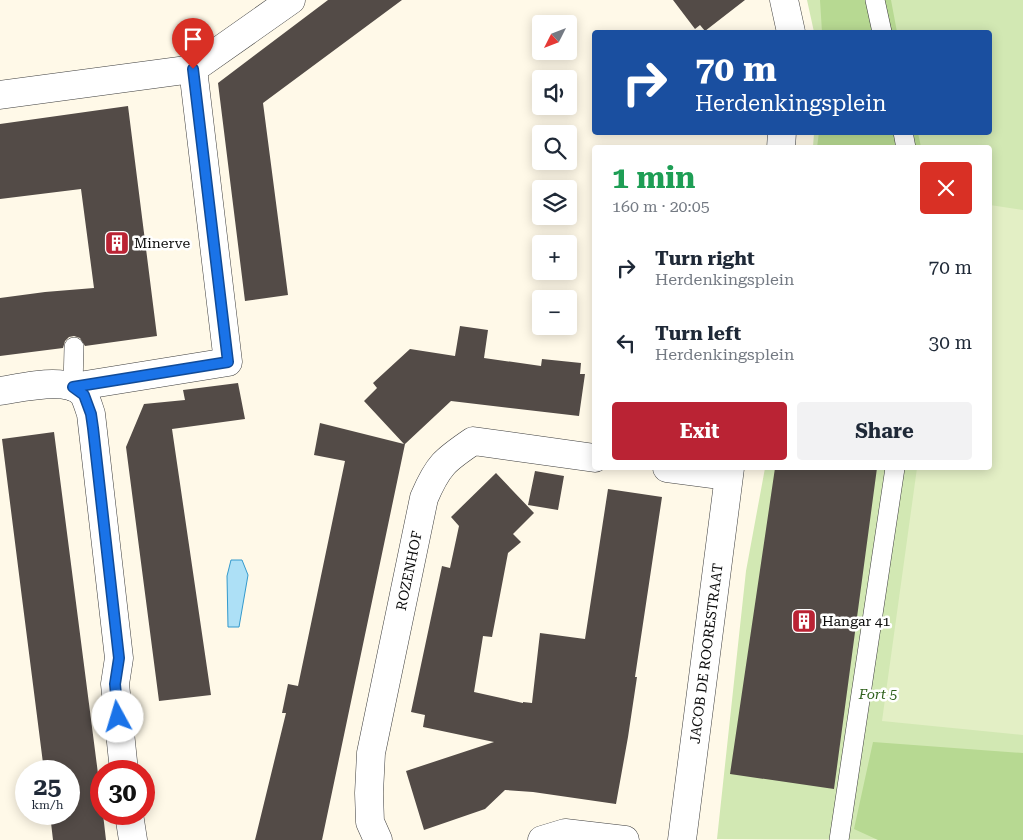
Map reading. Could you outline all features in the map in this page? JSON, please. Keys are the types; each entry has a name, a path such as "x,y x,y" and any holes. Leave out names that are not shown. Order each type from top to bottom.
{"street":[{"path":"784,0 791,30"},
{"path":"0,95 193,69 275,5"},
{"path":"0,391 56,383 73,387 228,362 193,69"},
{"path":"73,387 84,395 91,414 93,428 119,658 115,684 123,760"},
{"name":"ROZENHOF","path":"378,840 370,822 371,754 424,498 432,478 446,460 473,441 592,458"},
{"path":"698,470 729,472"},
{"name":"JACOB DE ROORESTRAAT","path":"682,840 729,472"},
{"path":"131,825 133,840"},
{"path":"542,840 565,833 625,840"}],"lane":[{"path":"875,0 882,30"},
{"path":"73,387 74,347"},
{"path":"839,840 895,470"}],"green space":[{"name":"Fort 5","path":"807,0 1023,0 1023,840 717,839 746,571 765,470 992,470 992,145 813,145 814,135 992,135 992,30 814,30"},
{"path":"820,0 891,0 897,30 822,30"},
{"path":"819,135 918,135 921,145 817,145"},
{"path":"992,205 1023,210 1023,735 882,721 917,470 992,470"},
{"path":"873,742 1023,753 1023,840 878,840 854,829"}],"water":[{"path":"231,560 242,560 248,575 239,627 228,627 227,576"}],"building":[{"path":"328,0 402,0 263,103 288,295 245,301 218,83"},
{"path":"673,0 745,0 706,30 700,25 695,29"},
{"name":"Minerve","path":"128,106 157,336 85,346 80,338 74,336 69,337 65,341 63,348 0,356 0,298 94,288 81,189 0,199 0,124"},
{"path":"460,326 488,330 484,358 541,366 542,359 581,363 580,374 585,374 579,416 451,401 405,444 322,840 255,840 286,713 282,713 288,684 298,686 345,461 314,455 320,423 404,444 364,401 377,388 373,383 410,349 455,356"},
{"path":"238,383 245,419 172,429 211,695 159,701 126,447 144,404 185,400 183,390"},
{"path":"54,432 96,760 90,760 90,825 104,825 106,840 53,840 51,825 80,825 80,760 43,760 2,439"},
{"name":"Hangar 41","path":"775,470 877,470 834,789 730,774"},
{"path":"535,471 564,476 558,510 528,505"},
{"path":"496,473 534,513 513,534 521,542 508,553 492,637 483,636 474,692 523,703 532,703 540,633 585,639 608,489 662,497 635,677 637,677 616,804 533,792 505,790 485,809 424,830 406,771 494,742 423,727 425,715 411,712 442,566 450,568 459,526 451,517"}],"place":[{"name":"Minerve","path":"117,243"},
{"name":"Hangar 41","path":"804,621"}],"route":[{"path":"118,717 115,684 119,658 93,428 91,414 84,395 73,387 228,362 193,69"}]}
